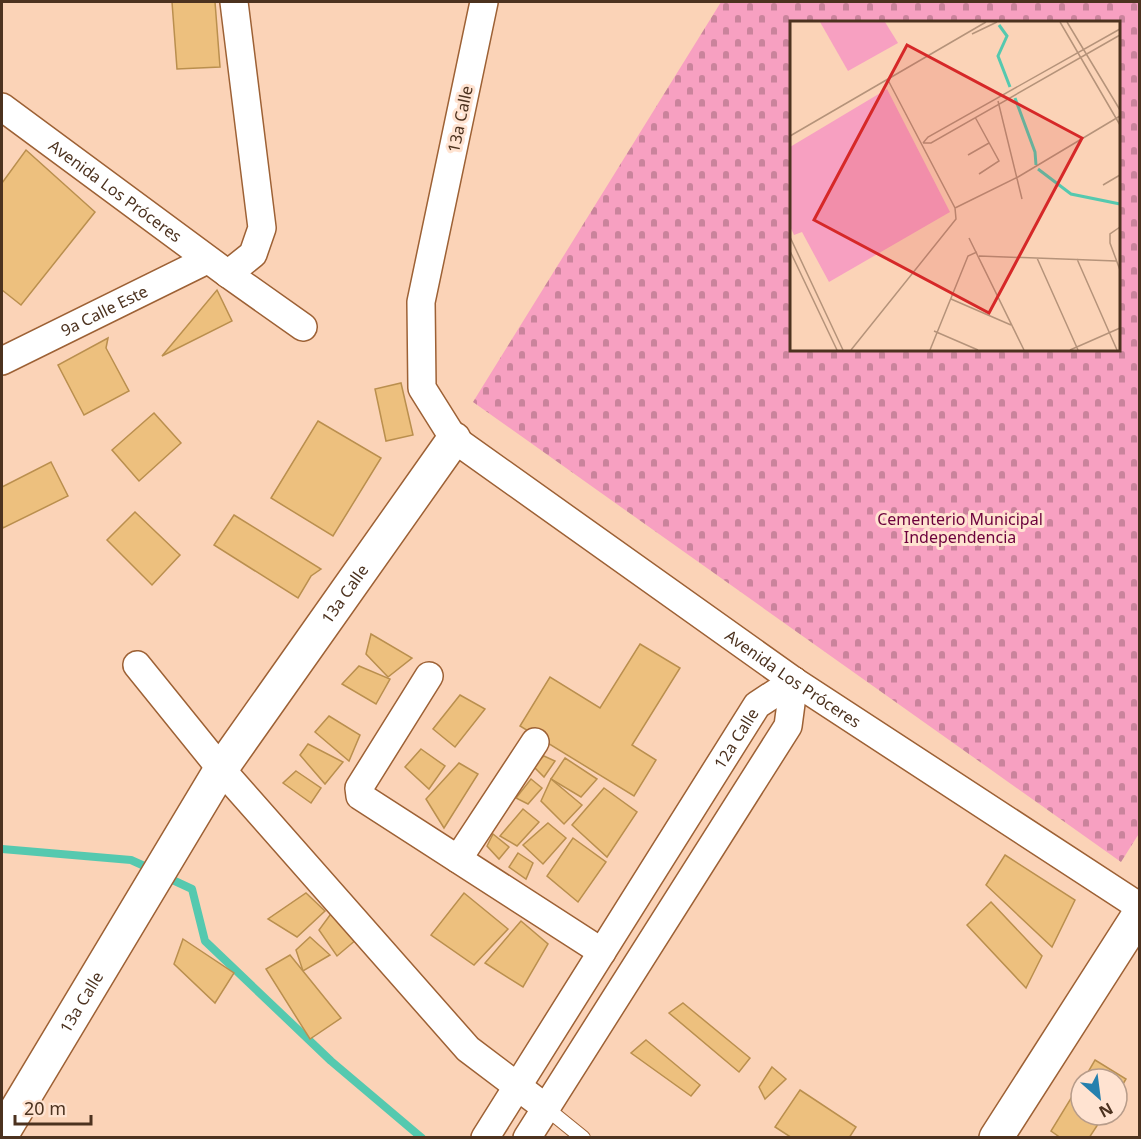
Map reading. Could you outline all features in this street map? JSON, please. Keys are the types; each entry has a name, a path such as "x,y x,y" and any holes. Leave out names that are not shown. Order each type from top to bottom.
{"street":[{"name":"9a Calle Este","path":"2,361 253,254 262,228 234,2"},
{"name":"13a Calle","path":"2,1134 221,770 454,438 422,388 421,302 484,2"},
{"name":"Avenida Los Próceres","path":"2,107 303,327"},
{"name":"Avenida Los Próceres","path":"454,438 794,681 1140,907"},
{"path":"138,665 221,770 468,1049 516,1088 546,1108"},
{"path":"429,676 359,788 360,796 602,952"},
{"name":"12a Calle","path":"485,1137 757,705 794,681"},
{"path":"527,1137 788,726 794,681"},
{"path":"458,859 535,742"},
{"path":"996,1137 1140,913"}],"lane":[{"path":"546,1108 583,1137"}],"green space":[{"name":"Cementerio Municipal Independencia","path":"721,2 1139,2 1140,832 1121,862 473,402"}],"building":[{"path":"172,2 215,2 220,67 177,69"},
{"path":"26,150 95,212 21,305 2,290 2,183"},
{"path":"217,290 232,321 162,356"},
{"path":"108,338 106,348 129,391 84,415 58,365"},
{"path":"401,383 413,435 386,441 375,389"},
{"path":"154,413 181,443 139,481 112,450"},
{"path":"318,421 381,458 333,536 271,498"},
{"path":"51,462 68,496 3,528 2,487"},
{"path":"135,512 180,555 152,585 107,540"},
{"path":"234,515 321,569 311,576 298,598 214,545"},
{"path":"371,634 412,658 388,677 366,654"},
{"path":"640,644 680,668 632,745 656,760 634,796 520,726 550,677 600,708"},
{"path":"359,666 390,679 376,704 342,684"},
{"path":"460,695 485,709 455,747 433,729"},
{"path":"329,716 360,735 349,761 315,732"},
{"path":"308,744 343,762 325,784 300,755"},
{"path":"421,749 445,766 429,789 405,767"},
{"path":"544,756 555,761 544,777 533,766"},
{"path":"565,758 597,779 581,797 551,779"},
{"path":"459,763 478,774 444,828 426,799"},
{"path":"296,771 321,788 311,803 283,783"},
{"path":"531,779 542,788 528,804 516,798"},
{"path":"551,779 582,805 564,824 541,801"},
{"path":"604,788 637,812 607,857 572,825"},
{"path":"523,809 539,822 517,846 500,836"},
{"path":"548,823 566,838 543,864 523,845"},
{"path":"493,834 509,847 499,859 487,846"},
{"path":"573,838 606,862 578,902 547,876"},
{"path":"518,853 533,863 526,879 509,867"},
{"path":"1005,855 1075,900 1052,947 986,885"},
{"path":"306,893 325,911 297,937 268,919"},
{"path":"464,893 508,929 474,965 431,935"},
{"path":"991,902 1042,956 1026,988 967,925"},
{"path":"333,911 357,939 337,956 319,930"},
{"path":"521,921 548,944 523,987 485,963"},
{"path":"310,937 330,955 303,971 296,950"},
{"path":"183,939 234,973 215,1003 174,964"},
{"path":"290,955 341,1018 310,1039 266,969"},
{"path":"683,1003 750,1058 739,1072 669,1013"},
{"path":"646,1040 700,1085 691,1096 631,1053"},
{"path":"1095,1060 1106,1067 1091,1067"},
{"path":"772,1067 786,1079 765,1099 759,1087"},
{"path":"800,1090 856,1127 849,1138 792,1138 775,1127"},
{"path":"1069,1102 1069,1127 1096,1127 1089,1138 1061,1138 1051,1131"}],"waterway":[{"path":"2,849 131,860 151,869"},
{"path":"164,876 192,889 205,941 331,1061 422,1138"}]}
